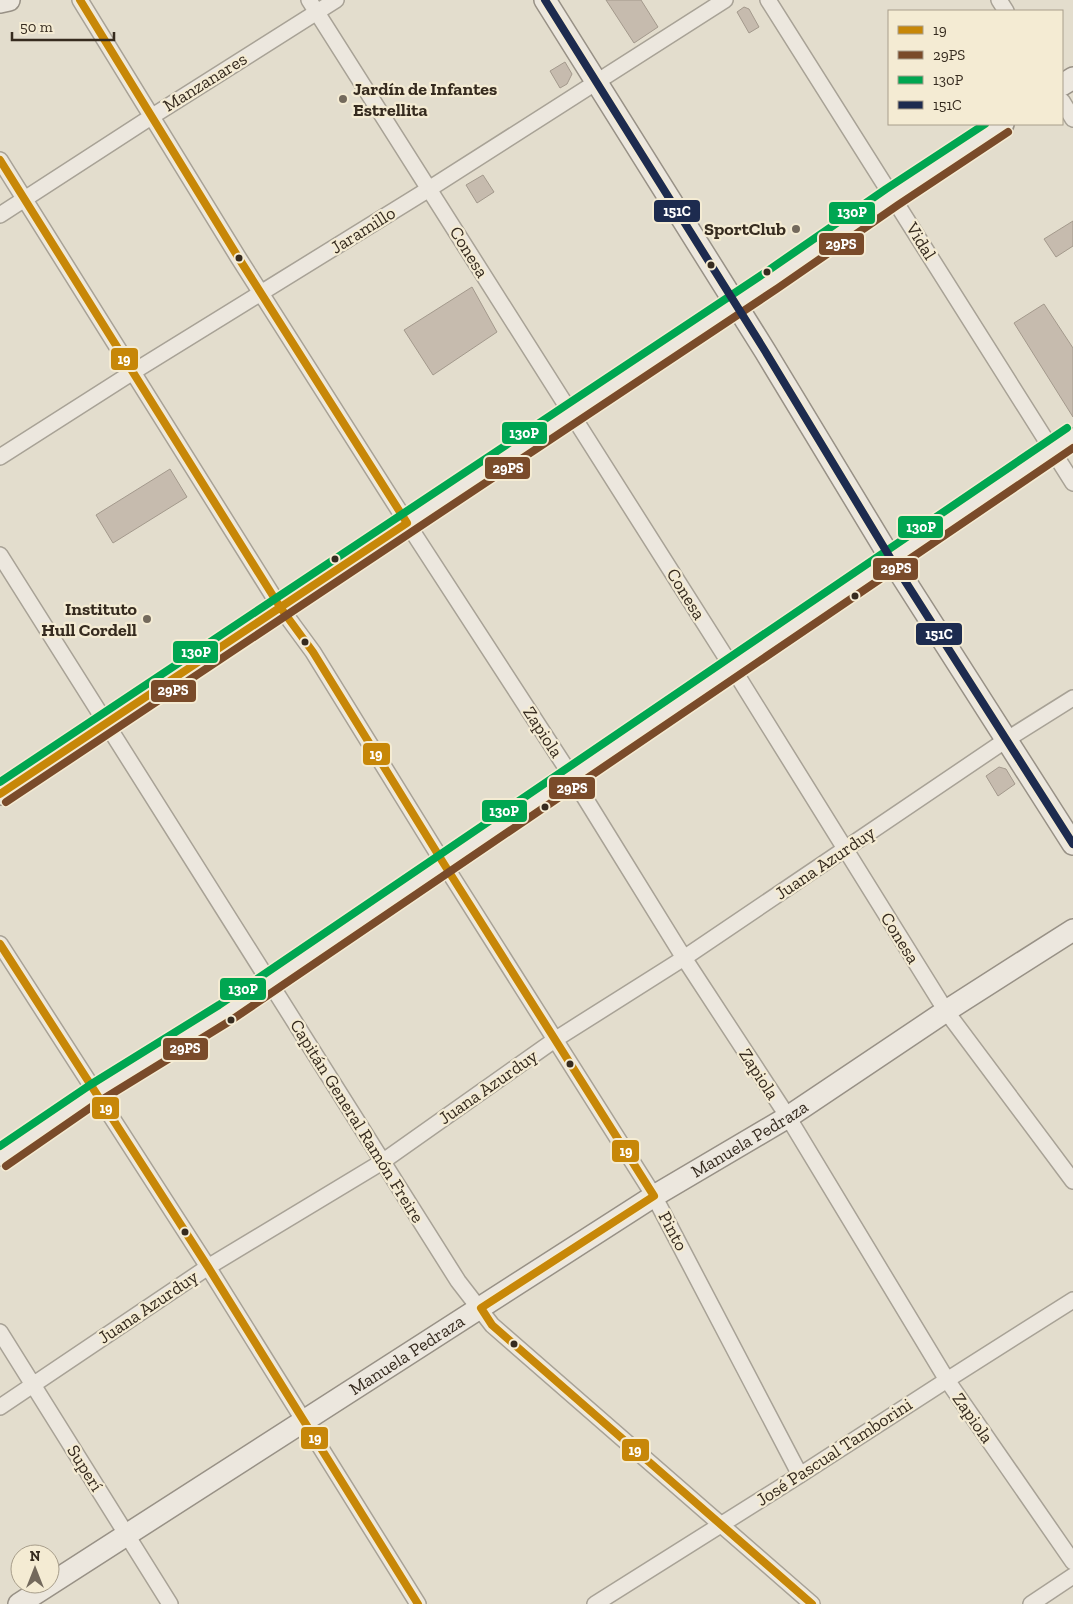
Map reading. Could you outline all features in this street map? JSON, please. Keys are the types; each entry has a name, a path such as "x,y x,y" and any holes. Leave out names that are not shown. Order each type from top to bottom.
{"street":[{"path":"0,2 9,0"},
{"name":"Zapiola","path":"80,0 150,117 238,257 407,523 572,777 684,958 788,1117 947,1380 1073,1562"},
{"name":"Manzanares","path":"0,215 150,117 312,6 336,0"},
{"path":"545,0 736,304 891,559 1073,844"},
{"name":"Jaramillo","path":"0,457 133,372 429,189 725,0"},
{"name":"Vidal","path":"768,0 1073,483"},
{"name":"Conesa","path":"312,6 732,667 946,1011 1073,1181"},
{"path":"1063,103 1073,118"},
{"path":"0,794 1002,125"},
{"name":"Pinto","path":"0,160 280,606 305,640 654,1196 800,1475"},
{"path":"0,1158 95,1093 224,1012 444,864 1073,436"},
{"name":"Capitán General Ramón Freire","path":"0,555 458,1281 481,1308 492,1325 812,1604"},
{"name":"Juana Azurduy","path":"0,1407 208,1268 382,1162 556,1039 684,958 1006,740 1073,698"},
{"name":"Manuela Pedraza","path":"19,1604 654,1196 788,1117 946,1011 1073,930"},
{"path":"0,944 208,1268 418,1604"},
{"name":"José Pascual Tamborini","path":"595,1604 1073,1300"},
{"name":"Superí","path":"0,1332 170,1604"},
{"path":"1032,1604 1073,1576"}],"building":[{"path":"606,0 641,0 658,27 634,43"},
{"path":"744,7 749,9 759,27 749,33 737,12"},
{"path":"565,62 572,74 567,84 560,88 550,71"},
{"path":"483,175 494,192 477,203 466,185"},
{"path":"1073,221 1073,246 1056,257 1044,239"},
{"path":"472,287 497,332 433,375 404,330"},
{"path":"1044,304 1073,348 1073,417 1014,323"},
{"path":"170,469 187,497 113,543 96,515"},
{"path":"999,767 1006,769 1015,784 998,796 986,776"}],"transit line":[{"name":"19","path":"0,794 407,523 238,257 80,0"},
{"name":"151C","path":"545,0 765,351 891,559 1073,844"},
{"name":"130P","path":"0,782 983,125"},
{"name":"29PS","path":"6,802 778,288 1008,132"},
{"name":"19","path":"0,160 280,607 313,652 444,864 654,1196 481,1308 492,1325 812,1604"},
{"name":"130P","path":"0,1146 90,1085 219,1005 1067,428"},
{"name":"29PS","path":"6,1166 100,1101 230,1021 1073,448"},
{"name":"19","path":"0,944 208,1267 418,1604"}],"place":[{"name":"Jardín de Infantes Estrellita","path":"343,99"},
{"name":"SportClub","path":"796,229"},
{"name":"Instituto Hull Cordell","path":"147,619"}]}
